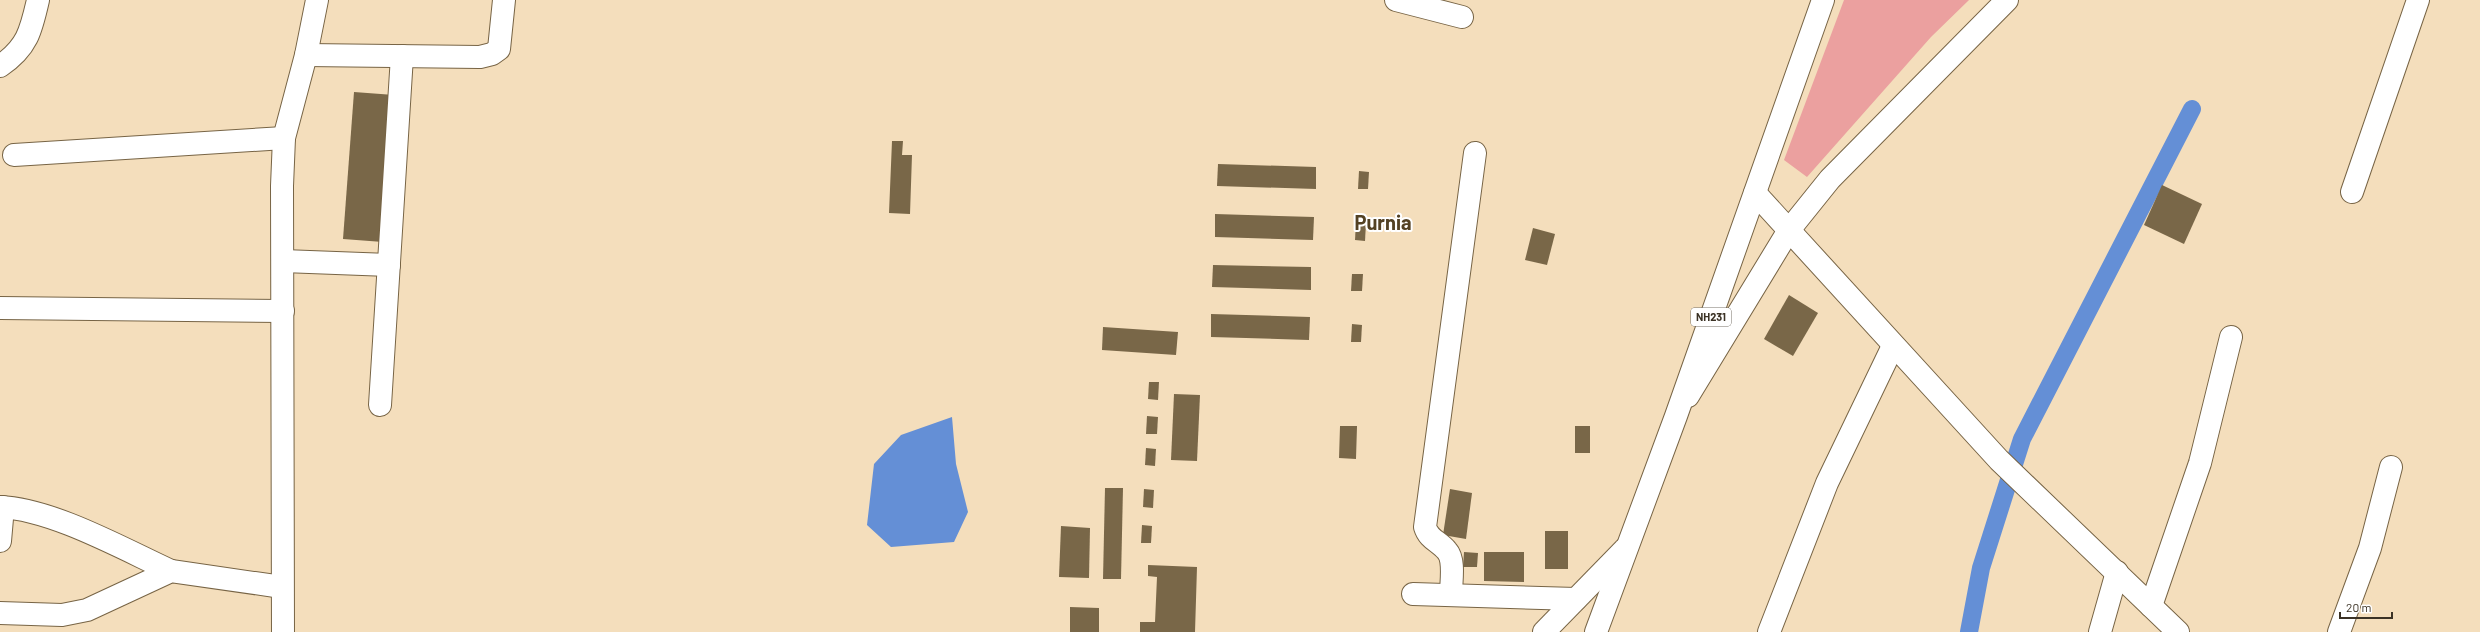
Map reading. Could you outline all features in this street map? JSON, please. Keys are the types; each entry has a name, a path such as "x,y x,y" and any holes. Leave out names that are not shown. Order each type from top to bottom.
{"main road":[{"path":"0,66 17,54 32,26 38,0"},
{"path":"283,632 282,186 284,138 306,55 317,0"},
{"path":"306,55 480,57 492,54 498,49 504,0"},
{"path":"1396,0 1462,18"},
{"name":"NH231","path":"1596,632 1625,549 1676,416 1823,0"},
{"path":"1676,416 1789,230 1830,180 2007,0"},
{"path":"2352,192 2418,0"},
{"path":"380,405 402,56"},
{"path":"14,155 284,138"},
{"path":"1451,594 1451,560 1448,552 1431,539 1424,527 1475,153"},
{"path":"1755,193 1893,346 1999,460 2117,572 2151,606 2171,629"},
{"path":"283,261 389,265"},
{"path":"0,308 283,311"},
{"path":"2151,606 2200,463 2231,337"},
{"path":"1769,632 1827,483 1893,346"},
{"path":"2339,632 2370,548 2391,467"},
{"path":"0,541 1,507 31,511 53,518 171,571 282,587"},
{"path":"1544,632 1625,549"},
{"path":"0,613 62,615 87,610 171,571"},
{"path":"2100,632 2117,572"},
{"path":"1413,594 1576,599"}],"shaded area":[{"path":"1844,0 1969,0 1931,37 1807,177 1784,160"}],"water":[{"path":"952,417 956,464 968,512 954,542 891,547 867,525 874,464 901,435"}],"building":[{"path":"354,92 394,95 383,242 343,239"},
{"path":"892,141 903,141 902,155 912,155 910,214 889,213"},
{"path":"1218,164 1316,167 1316,189 1217,186"},
{"path":"1359,171 1369,172 1368,189 1358,189"},
{"path":"2162,185 2202,204 2184,244 2144,225"},
{"path":"1215,214 1314,217 1313,240 1215,237"},
{"path":"1356,222 1366,223 1365,241 1355,240"},
{"path":"1533,228 1555,234 1547,265 1525,260"},
{"path":"1213,265 1311,267 1311,290 1212,287"},
{"path":"1352,274 1363,274 1362,291 1351,291"},
{"path":"1789,295 1818,313 1793,356 1764,339"},
{"path":"1211,314 1310,317 1309,340 1211,337"},
{"path":"1352,324 1362,325 1361,342 1351,342"},
{"path":"1103,327 1178,332 1176,355 1102,350"},
{"path":"1149,382 1159,382 1158,400 1148,399"},
{"path":"1174,394 1200,395 1197,461 1171,460"},
{"path":"1147,416 1158,417 1157,434 1146,434"},
{"path":"1340,426 1357,426 1356,459 1339,458"},
{"path":"1575,426 1590,426 1590,453 1575,453"},
{"path":"1146,448 1156,449 1155,466 1145,465"},
{"path":"1105,488 1123,488 1121,579 1103,579"},
{"path":"1144,489 1154,490 1153,508 1143,507"},
{"path":"1450,489 1472,493 1466,539 1443,535"},
{"path":"1142,525 1152,526 1151,543 1141,543"},
{"path":"1061,526 1090,528 1089,578 1059,577"},
{"path":"1545,531 1568,531 1568,569 1545,569"},
{"path":"1464,552 1478,553 1477,567 1463,567"},
{"path":"1484,552 1524,552 1524,582 1484,581"},
{"path":"1148,565 1197,567 1195,632 1140,632 1140,622 1155,622 1157,577 1148,576"},
{"path":"1070,607 1099,608 1099,632 1070,632"}],"waterway":[{"path":"1969,632 1981,568 2022,439 2192,109"}],"district":[{"name":"Purnia","path":"1383,223"}]}
